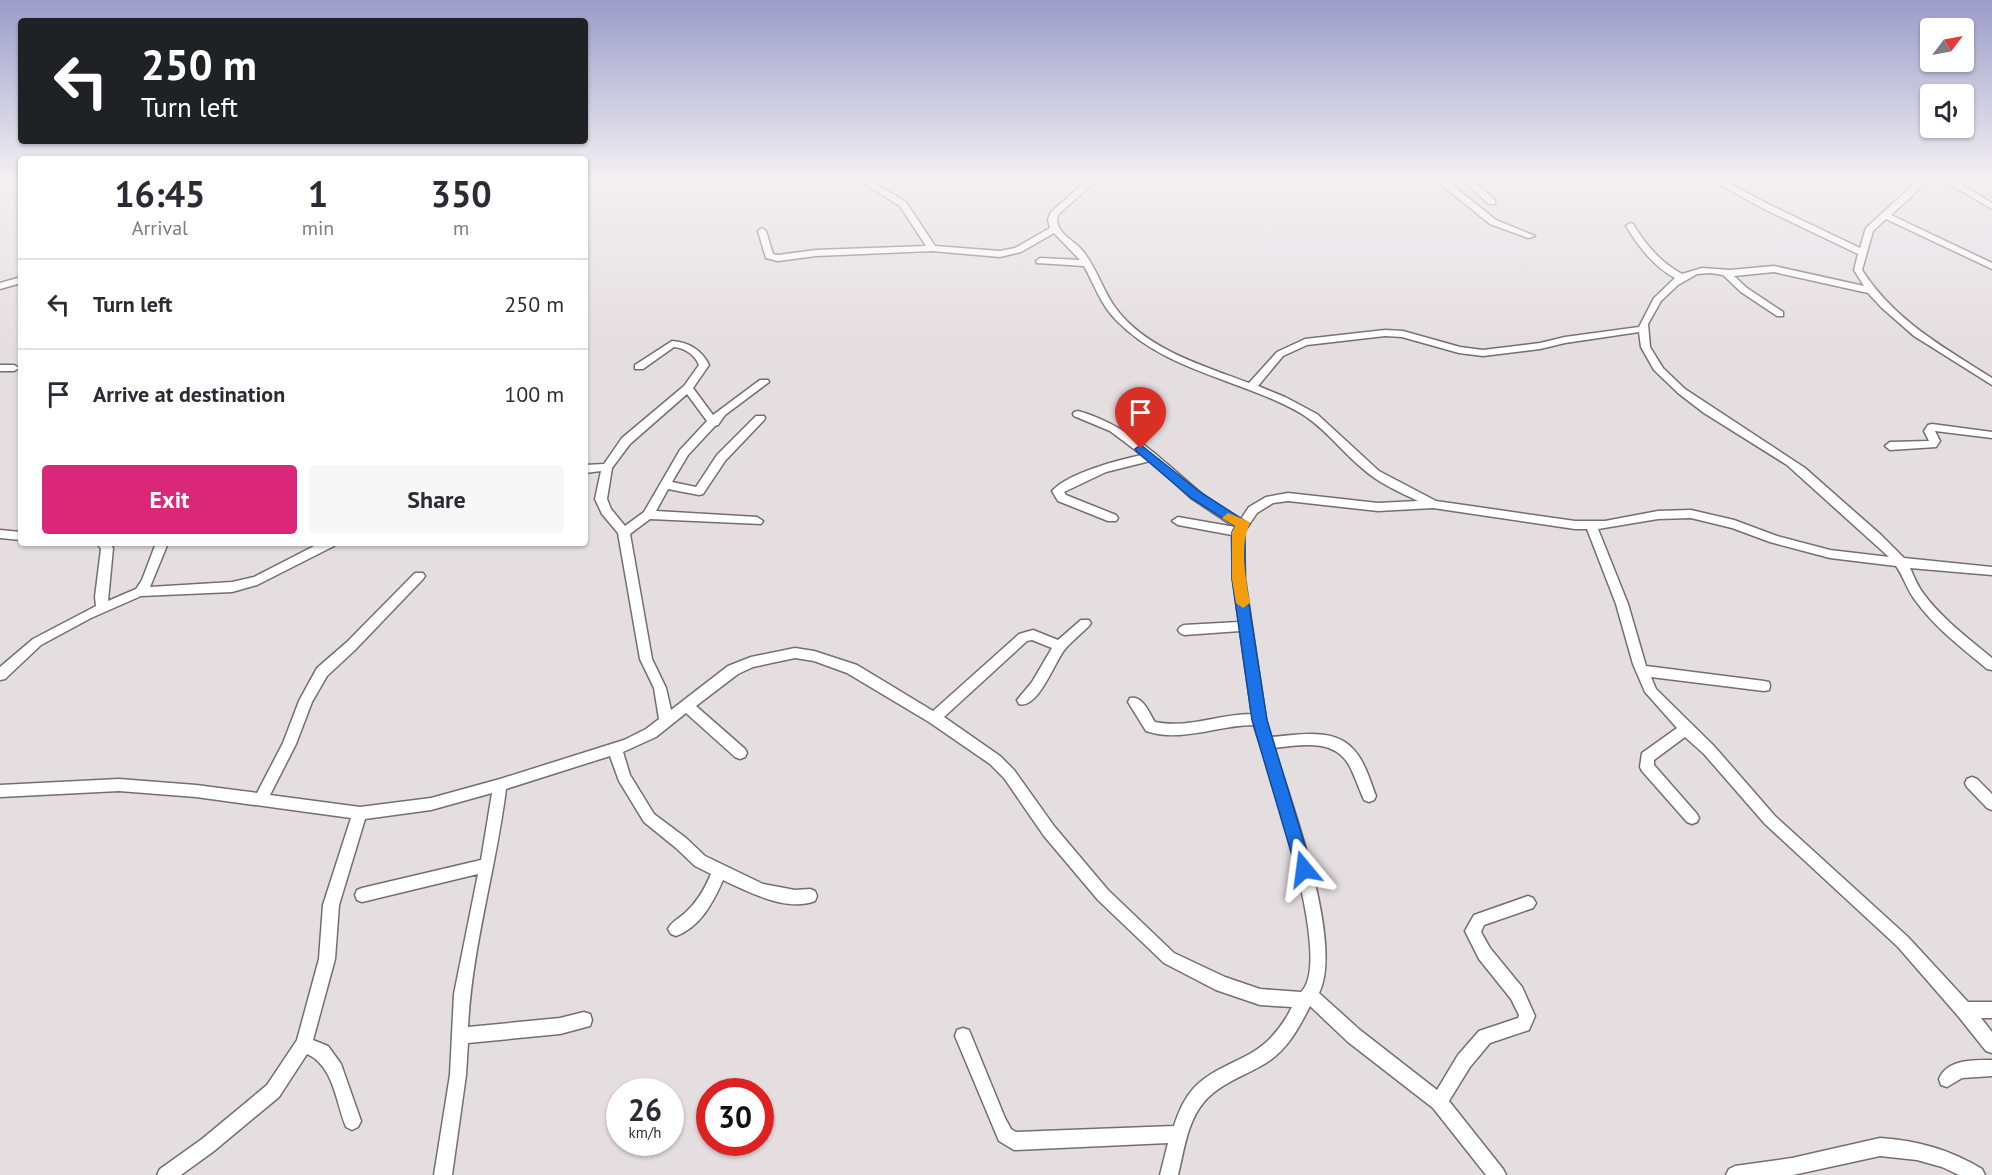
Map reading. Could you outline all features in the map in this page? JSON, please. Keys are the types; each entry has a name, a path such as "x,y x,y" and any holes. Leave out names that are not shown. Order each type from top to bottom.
{"street":[{"path":"762,232 769,256 772,258 932,248 1000,254 1018,250 1049,232"},
{"path":"921,232 932,248"},
{"path":"1057,232 1078,251 1118,317 1141,338 1170,355 1252,386 1304,411 1339,438 1368,468 1433,504"},
{"path":"1520,232 1531,236"},
{"path":"1633,232 1643,248 1657,262 1680,277"},
{"path":"1819,232 1862,252"},
{"path":"1868,232 1858,270 1869,290 1909,329 1992,382"},
{"path":"1920,232 1992,266"},
{"path":"1040,261 1086,263"},
{"path":"1869,290 1774,269 1726,273 1706,270 1680,277 1651,306 1643,329 1643,341 1648,356 1667,378 1716,417 1744,431 1784,457 1861,524 1901,563 1921,599 1947,629 1992,665"},
{"path":"1726,273 1744,290 1780,314"},
{"path":"0,286 18,281"},
{"path":"1252,386 1280,354 1305,342 1385,333 1403,334 1459,351 1483,353 1643,329"},
{"path":"639,367 672,344 678,344 696,353 704,362 703,369 688,388 626,441 607,467 601,500 606,511 624,532 646,659 660,688 666,720"},
{"path":"0,368 14,368"},
{"path":"624,532 648,515 684,453 721,413 764,382"},
{"path":"688,388 709,413 714,423"},
{"path":"1078,414 1114,429 1195,495 1241,528"},
{"path":"665,485 699,491 721,458 760,418"},
{"path":"1890,446 1932,444 1935,441 1929,431 1932,427 1992,435"},
{"path":"1112,518 1062,498 1058,491 1080,477 1105,467 1151,457"},
{"path":"588,469 607,467"},
{"path":"1169,1175 1179,1134 1192,1103 1212,1084 1262,1056 1280,1040 1294,1024 1316,983 1318,969 1314,914 1301,856 1259,720 1245,626 1239,579 1241,528 1253,510 1270,500 1288,497 1378,507 1433,504 1591,526 1658,515 1690,514 1734,524 1774,539 1830,554 1992,571"},
{"path":"648,515 757,522"},
{"path":"1178,521 1241,528"},
{"path":"1591,526 1622,604 1642,671 1652,692 1709,750 1770,820 1903,942 1992,1045"},
{"path":"0,534 18,536"},
{"path":"104,608 101,597 105,546"},
{"path":"140,592 147,582 161,546"},
{"path":"0,675 37,642 140,592 232,587 257,581 324,546"},
{"path":"261,799 290,744 306,701 322,672 351,646 419,576"},
{"path":"1024,700 1037,686 1060,646 1085,622"},
{"path":"1184,630 1245,626"},
{"path":"934,718 1023,637 1033,635 1060,646"},
{"path":"0,791 119,784 261,799 316,809 360,813 431,804 615,750 651,733 733,670 751,662 795,653 814,656 852,669 982,750 1010,774 1036,815 1103,895 1169,958 1222,984 1260,997 1307,997 1439,1102 1497,1175"},
{"path":"1642,671 1764,686"},
{"path":"1135,702 1151,728 1161,730 1187,730 1246,719 1259,720"},
{"path":"686,705 740,753"},
{"path":"1686,729 1647,757 1647,767 1692,818"},
{"path":"1265,743 1325,741 1342,746 1350,753 1369,796"},
{"path":"615,750 624,777 649,818 700,861 761,891 795,897 810,897"},
{"path":"1972,783 1992,804"},
{"path":"443,1175 458,1075 462,993 500,785"},
{"path":"166,1175 208,1145 273,1091 304,1044 327,959 331,905 360,813"},
{"path":"362,895 487,865"},
{"path":"676,929 689,921 703,907 720,871"},
{"path":"1439,1102 1464,1061 1485,1037 1523,1024 1527,1016 1516,991 1478,946 1473,931 1479,920 1528,903"},
{"path":"1964,1010 1992,1010"},
{"path":"460,1036 560,1026 584,1020"},
{"path":"963,1036 999,1124 1005,1135 1014,1142 1179,1134"},
{"path":"304,1044 322,1052 335,1070 352,1121"},
{"path":"1947,1079 1954,1072 1992,1068"},
{"path":"1735,1175 1791,1167 1879,1147 1914,1151 1965,1168 1976,1175"}],"slow traffic":[{"path":"1228,518 1243,524 1238,532 1239,579 1243,603"}],"route":[{"path":"1141,449 1195,495 1234,521 1243,524 1238,532 1239,579 1259,720 1304,869"}]}
